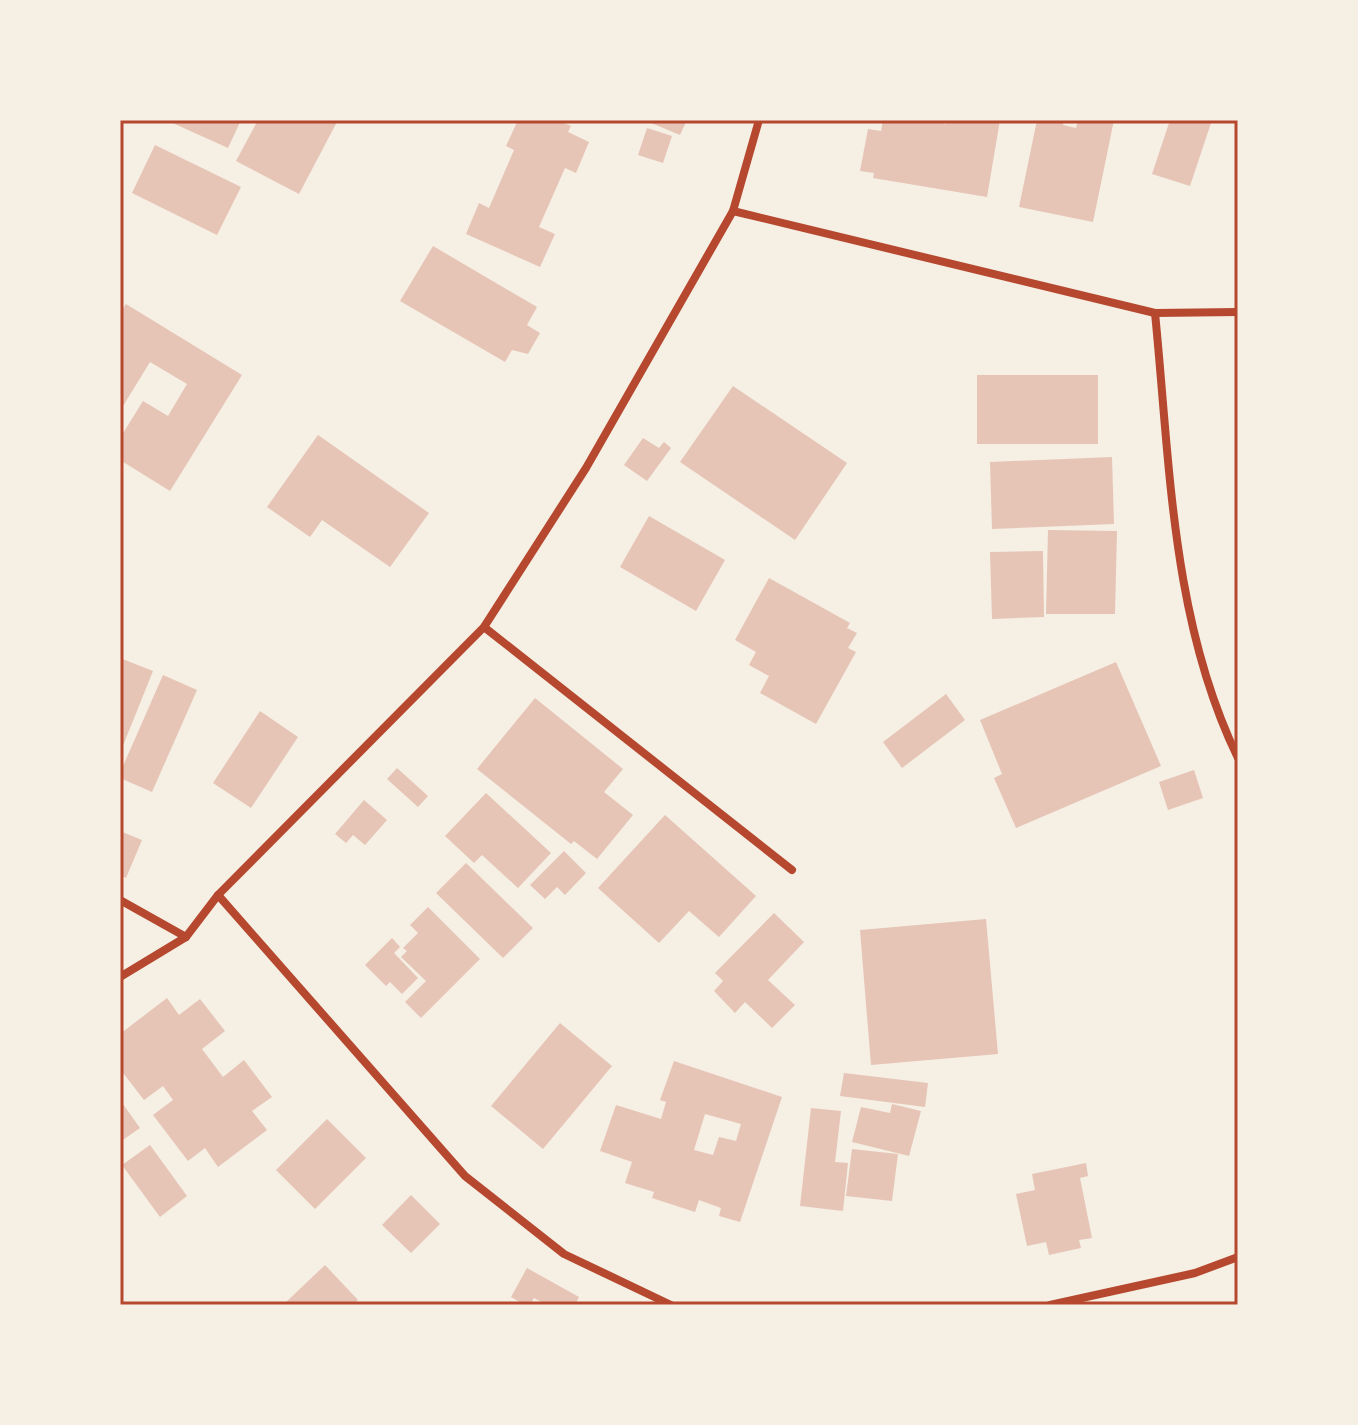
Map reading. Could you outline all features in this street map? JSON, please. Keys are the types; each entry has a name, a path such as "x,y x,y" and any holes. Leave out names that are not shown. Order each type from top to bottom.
{"street":[{"path":"120,977 186,937 218,895 484,627 586,468 733,211 759,120"},
{"path":"733,211 1155,313 1238,312"},
{"path":"1155,313 1181,573 1196,640 1238,758"},
{"path":"484,627 792,870"},
{"path":"218,895 465,1176 564,1254 671,1305"},
{"path":"120,900 186,937"},
{"path":"1050,1305 1195,1273 1238,1257"}],"building":[{"path":"166,120 241,120 228,148"},
{"path":"258,120 338,120 299,194 236,161"},
{"path":"518,120 557,120 571,126 568,132 589,142 576,173 565,168 539,227 555,234 540,267 466,234 479,203 489,208 514,150 506,146"},
{"path":"644,120 682,120 686,122 680,135"},
{"path":"883,120 934,120 946,124 947,120 1000,120 987,197 873,178 874,173 860,171 868,129 881,131"},
{"path":"1037,120 1064,120 1063,125 1076,128 1078,120 1114,120 1093,222 1019,207"},
{"path":"1170,120 1212,120 1190,186 1152,174"},
{"path":"647,128 672,136 663,163 638,155"},
{"path":"155,145 241,187 217,235 132,193"},
{"path":"433,246 537,307 527,325 540,333 528,354 512,350 505,362 400,301"},
{"path":"126,304 242,375 170,491 120,460 120,438 143,401 168,416 187,384 150,362 120,411 120,313"},
{"path":"977,375 1098,375 1098,444 977,444"},
{"path":"733,386 847,463 795,540 680,462"},
{"path":"318,435 429,513 390,567 322,520 310,537 267,507"},
{"path":"643,438 659,448 664,442 671,448 647,481 624,465"},
{"path":"1112,457 1114,524 992,529 990,462"},
{"path":"649,516 725,560 696,611 620,567"},
{"path":"1048,530 1117,531 1115,614 1046,614"},
{"path":"1043,551 1044,617 992,619 990,552"},
{"path":"769,578 850,623 847,628 857,633 848,648 856,652 816,724 760,693 769,676 749,665 756,652 735,640"},
{"path":"120,658 153,671 120,753"},
{"path":"1116,662 1161,766 1016,828 994,778 1002,774 980,720"},
{"path":"163,675 197,690 152,792 120,778 120,773"},
{"path":"946,694 965,720 902,768 883,742"},
{"path":"535,698 623,769 604,792 633,815 597,859 574,841 571,844 477,769"},
{"path":"260,711 298,737 251,808 213,783"},
{"path":"397,768 428,796 418,807 387,779"},
{"path":"1194,770 1203,798 1168,810 1159,782"},
{"path":"486,793 551,853 518,888 482,855 474,863 445,836"},
{"path":"364,800 387,820 365,845 353,835 346,843 335,834"},
{"path":"665,815 756,896 719,937 689,911 659,943 598,888"},
{"path":"120,831 142,840 126,878 120,875"},
{"path":"564,851 586,873 565,895 557,887 545,899 530,885"},
{"path":"466,863 533,928 503,958 436,893"},
{"path":"428,907 480,959 421,1018 405,1002 426,981 401,957 407,951 403,948 418,933 410,925"},
{"path":"774,913 804,942 768,980 795,1005 772,1028 745,1002 735,1013 714,991 723,981 715,973"},
{"path":"986,919 998,1054 871,1065 860,930"},
{"path":"392,938 400,947 394,953 418,978 402,994 390,982 386,986 365,965"},
{"path":"167,998 179,1015 200,999 225,1031 202,1049 223,1077 244,1060 272,1097 252,1111 267,1130 218,1167 205,1148 188,1161 153,1115 173,1100 163,1086 144,1100 120,1069 123,1056 120,1034"},
{"path":"560,1023 612,1066 543,1149 491,1106"},
{"path":"674,1061 782,1097 740,1222 719,1216 721,1208 699,1200 695,1212 652,1198 654,1192 625,1183 632,1162 600,1151 616,1105 661,1119 666,1102 660,1100","holes":["705,1114 741,1124 736,1141 719,1137 713,1155 694,1150"]},
{"path":"844,1073 928,1083 925,1107 840,1096"},
{"path":"120,1100 140,1128 120,1142"},
{"path":"892,1104 921,1111 909,1156 852,1142 861,1107 890,1113"},
{"path":"811,1108 841,1111 835,1162 848,1163 843,1211 800,1206"},
{"path":"327,1119 366,1158 315,1209 276,1170"},
{"path":"150,1145 187,1196 160,1217 122,1165"},
{"path":"852,1149 898,1154 892,1201 846,1196"},
{"path":"1086,1163 1088,1176 1080,1178 1092,1238 1079,1240 1081,1248 1049,1255 1046,1242 1027,1246 1016,1194 1035,1190 1032,1174"},
{"path":"411,1195 440,1224 411,1253 382,1225"},
{"path":"325,1265 358,1300 352,1305 283,1305"},
{"path":"527,1268 579,1297 575,1305 547,1305 534,1298 530,1305 525,1305 511,1297"}]}
